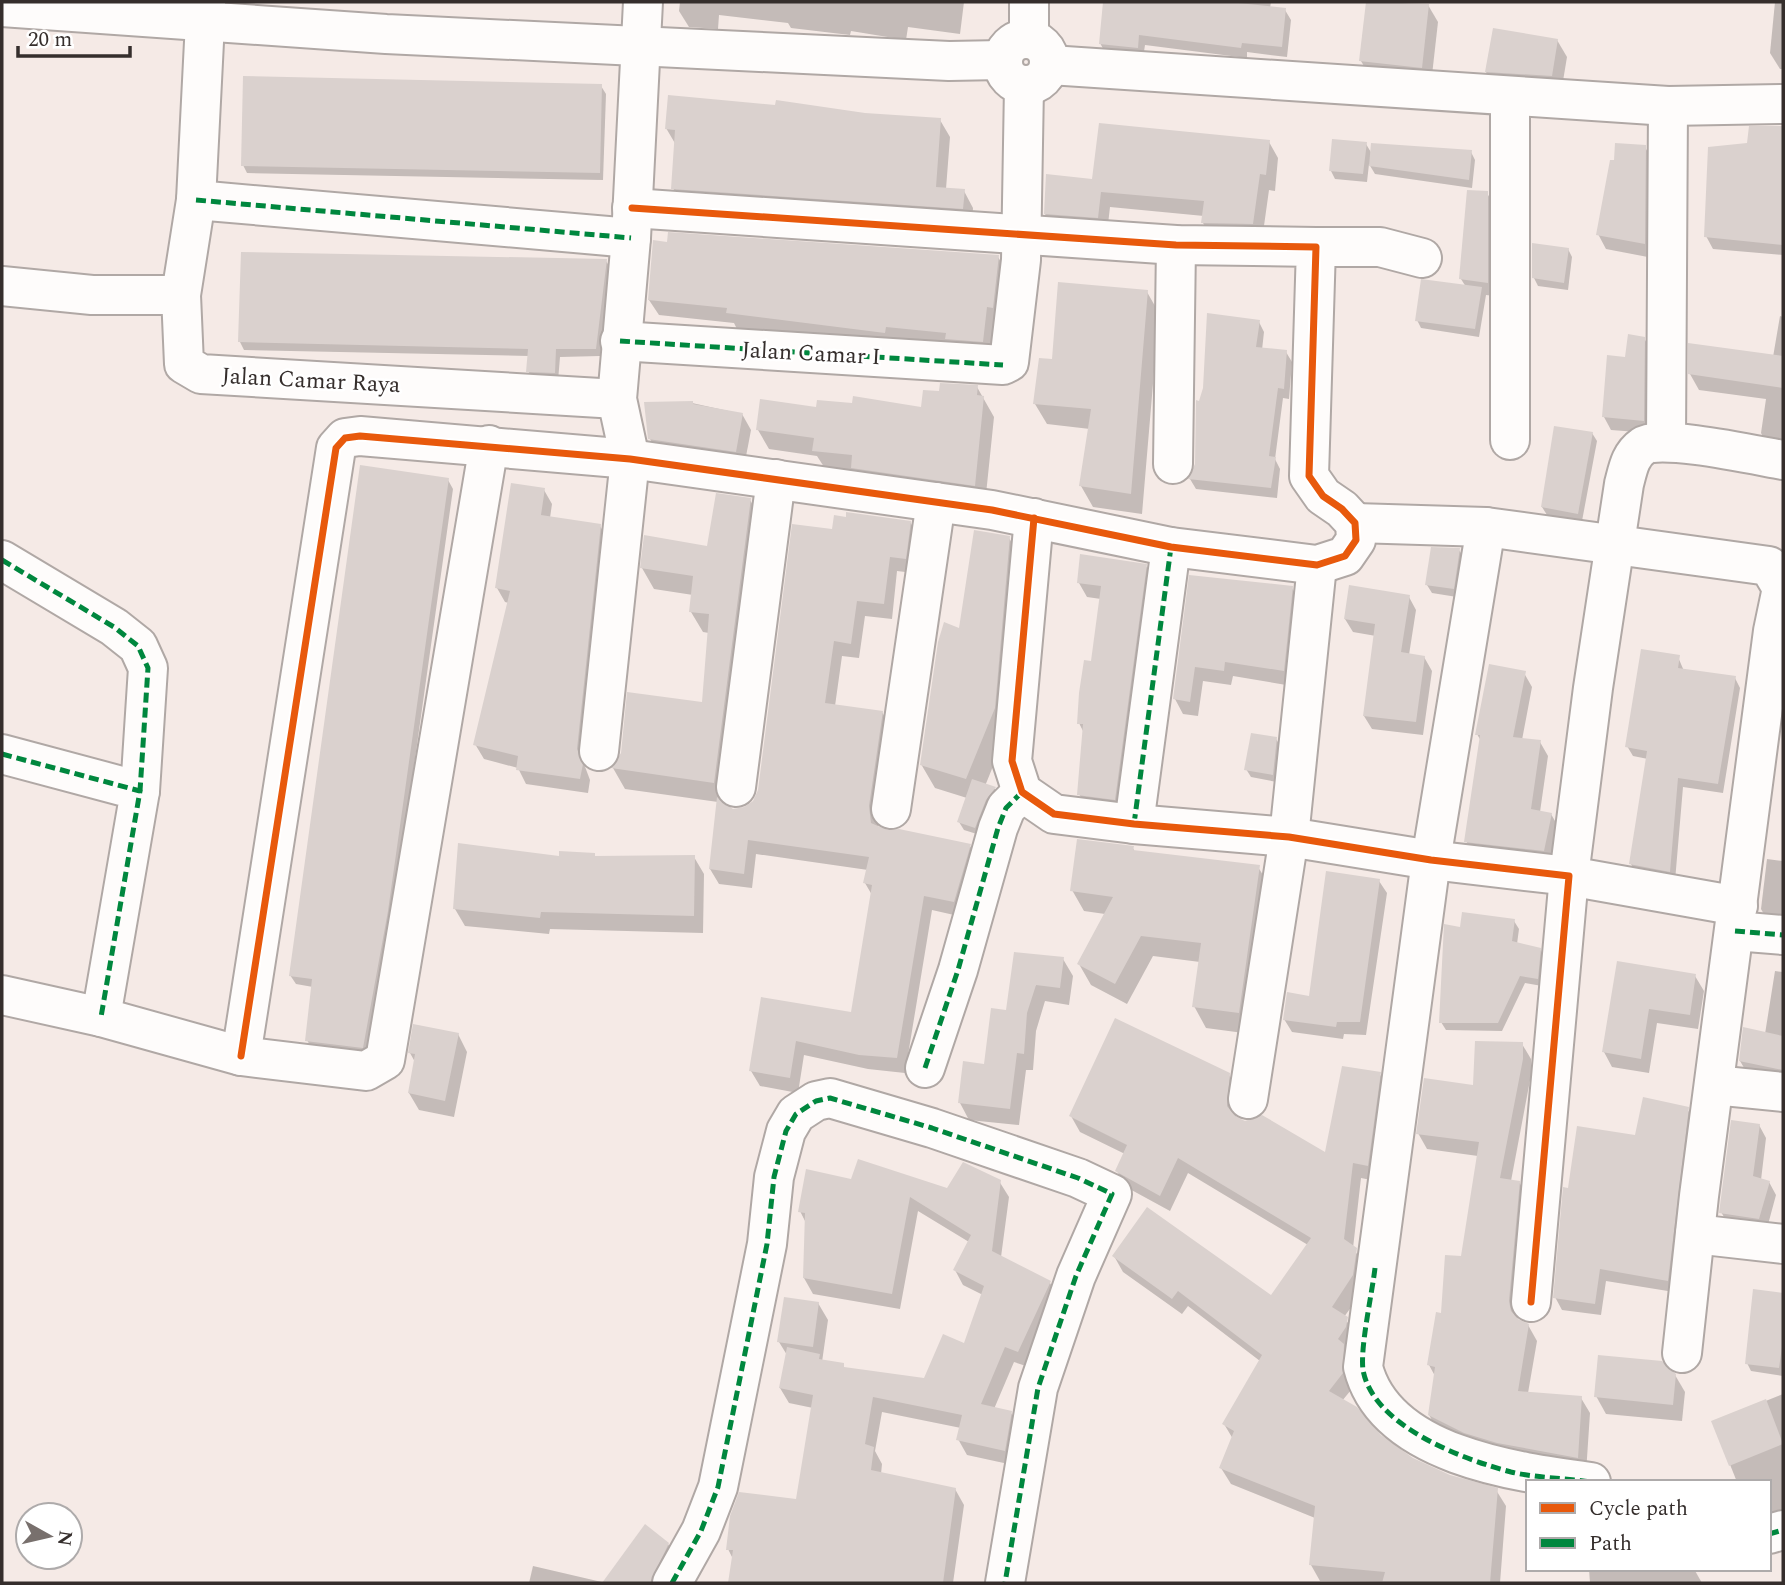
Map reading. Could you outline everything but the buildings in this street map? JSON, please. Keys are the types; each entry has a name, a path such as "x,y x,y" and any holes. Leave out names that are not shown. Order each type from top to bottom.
{"street":[{"path":"599,751 630,459 617,399 631,223 643,2"},
{"path":"2,7 205,11 639,46 949,61 1027,50 1510,97 1668,106 1783,104"},
{"name":"Jalan Camar Raya","path":"205,11 196,200 181,295 184,364 201,374 617,399"},
{"path":"1021,235 1027,50"},
{"path":"1510,97 1510,440"},
{"path":"1666,441 1668,106"},
{"path":"196,200 631,223 1021,235 1176,244 1380,247 1422,258"},
{"name":"Jalan Camar I","path":"620,341 1003,365 1009,362 1013,352 1021,235"},
{"path":"1173,464 1176,244"},
{"path":"241,1056 336,447 345,438 360,436 489,445 630,459 1034,517 1171,547 1317,565 1345,555 1356,540 1355,523 1342,509 1323,496 1309,476 1316,247"},
{"path":"2,286 92,295 181,295"},
{"path":"1531,1302 1569,876 1614,545 1631,460 1645,444 1666,441 1783,460"},
{"path":"2,995 101,1017 241,1056 366,1071 385,1060 489,445"},
{"path":"736,787 776,479"},
{"path":"891,809 936,502"},
{"path":"1034,517 1012,761 1022,792 1054,814 1134,824 1289,837 1431,860 1569,876 1737,919 1783,935"},
{"path":"1355,523 1486,527 1769,566 1782,588 1773,631 1769,784 1737,919 1682,1353"},
{"path":"1486,527 1431,860 1363,1367 1368,1388 1382,1406 1420,1438 1511,1472 1575,1480"},
{"path":"1134,824 1171,547"},
{"path":"2,559 114,627 138,646 148,668 140,791 101,1017"},
{"path":"1248,1099 1289,837 1317,565"},
{"path":"2,754 140,791"},
{"path":"925,1068 958,970 998,828 1006,807 1022,792"},
{"path":"1714,1085 1783,1092"},
{"path":"672,1583 701,1531 718,1487 767,1244 774,1177 786,1131 796,1114 816,1101 830,1098 932,1128 1078,1178 1112,1194 1076,1276 1038,1388 1005,1583"},
{"path":"1695,1234 1783,1244"}],"marked path":[{"path":"196,200 631,238"},
{"path":"620,341 1003,365"},
{"path":"1134,824 1171,547"},
{"path":"2,560 114,627 138,646 148,668 140,791"},
{"path":"2,754 140,791 101,1017"},
{"path":"925,1068 958,970 998,828 1006,808 1022,792"},
{"path":"1735,931 1783,935"},
{"path":"672,1583 701,1531 718,1487 767,1244 774,1177 786,1131 796,1114 816,1101 830,1098 932,1128 1078,1178 1112,1194 1076,1276 1038,1388 1005,1583"},
{"path":"1375,1268 1365,1334 1363,1370 1370,1390 1383,1408 1422,1437 1445,1449 1521,1474 1574,1480"},
{"path":"1771,1533 1783,1530"}],"cycle path":[{"path":"241,1056 336,448 345,438 360,436 630,459 992,510 1171,547 1317,565 1345,556 1356,540 1355,523 1342,509 1323,496 1309,476 1316,247 1176,245 632,208"},
{"path":"1034,518 1012,761 1022,792 1054,814 1134,824 1289,837 1431,860 1569,876 1531,1302"}]}
